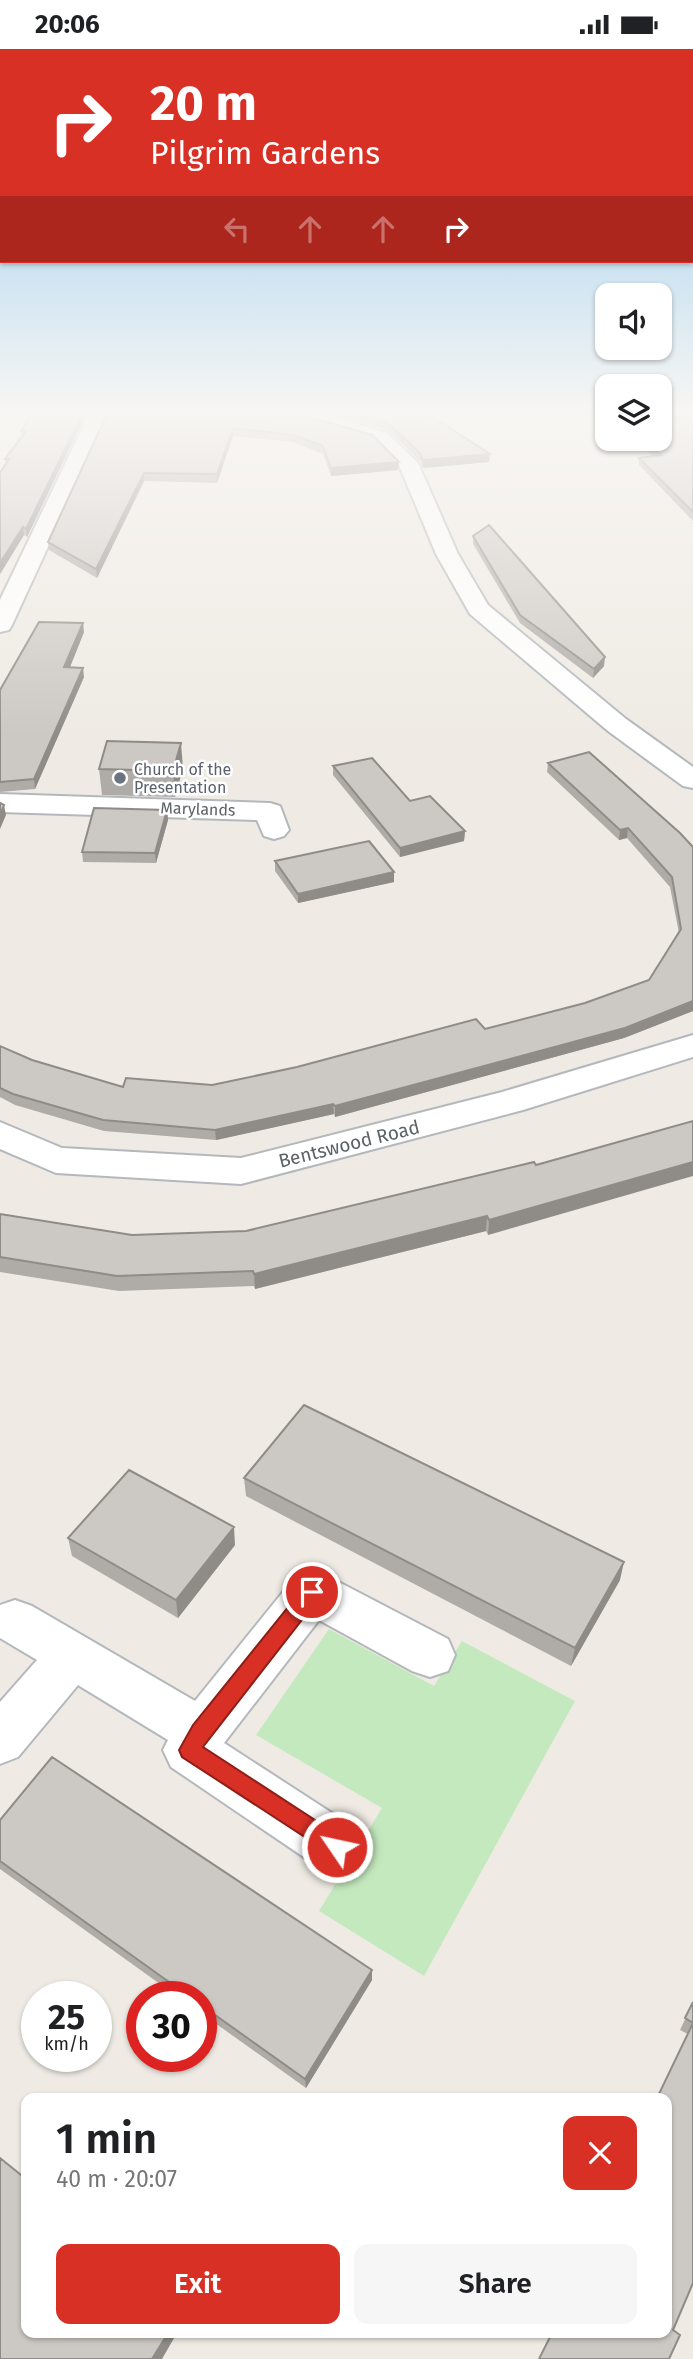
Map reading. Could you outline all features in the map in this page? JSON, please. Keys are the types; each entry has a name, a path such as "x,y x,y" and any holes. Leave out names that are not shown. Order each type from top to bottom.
{"street":[{"path":"0,625 49,520"},
{"path":"432,520 447,554 478,609 617,725 693,780"},
{"name":"Marylands","path":"0,803 279,815"},
{"name":"Bentswood Road","path":"0,1134 57,1160 241,1171 510,1102 693,1046"},
{"path":"337,1847 189,1750 312,1592 430,1655"},
{"path":"15,1621 201,1732"},
{"path":"0,1740 71,1656"}],"green space":[{"path":"329,1629 434,1686 462,1641 575,1701 424,1976 319,1911 382,1808 256,1735"}],"building":[{"path":"0,520 30,520 26,529 23,527 0,563"},
{"path":"58,520 121,520 96,569 48,542"},
{"path":"489,525 605,657 594,669 520,615 473,536"},
{"path":"39,622 83,623 64,667 83,668 34,779 0,782 0,690"},
{"path":"107,741 181,743 173,771 99,769"},
{"path":"589,752 693,847 693,1001 625,1028 335,1106 333,1104 215,1130 103,1120 0,1088 0,1046 32,1060 123,1087 126,1078 212,1085 297,1067 476,1019 485,1029 585,1003 649,980 681,929 672,877 628,828 620,830 548,763"},
{"path":"372,758 410,801 430,796 465,831 400,848 333,766"},
{"path":"94,808 167,810 155,853 82,852"},
{"path":"369,841 394,872 298,894 275,861"},
{"path":"693,1121 693,1162 489,1220 487,1216 254,1274 253,1271 117,1276 0,1257 0,1214 132,1235 246,1231 534,1162 536,1165"},
{"path":"304,1405 624,1562 575,1648 244,1478"},
{"path":"129,1470 234,1527 176,1600 68,1538"},
{"path":"52,1757 372,1970 305,2079 217,2016 217,1981 168,1981 0,1861 0,1820"},
{"path":"693,2002 693,2023 685,2018"},
{"path":"693,2023 693,2283 673,2330 680,2335 669,2359 539,2359 550,2338 672,2338 672,2093 659,2093"},
{"path":"0,2158 21,2175 21,2338 165,2338 152,2359 0,2359"}],"place":[{"name":"Church of the Presentation","path":"120,778"}],"route":[{"path":"312,1592 189,1750 337,1847"}]}
